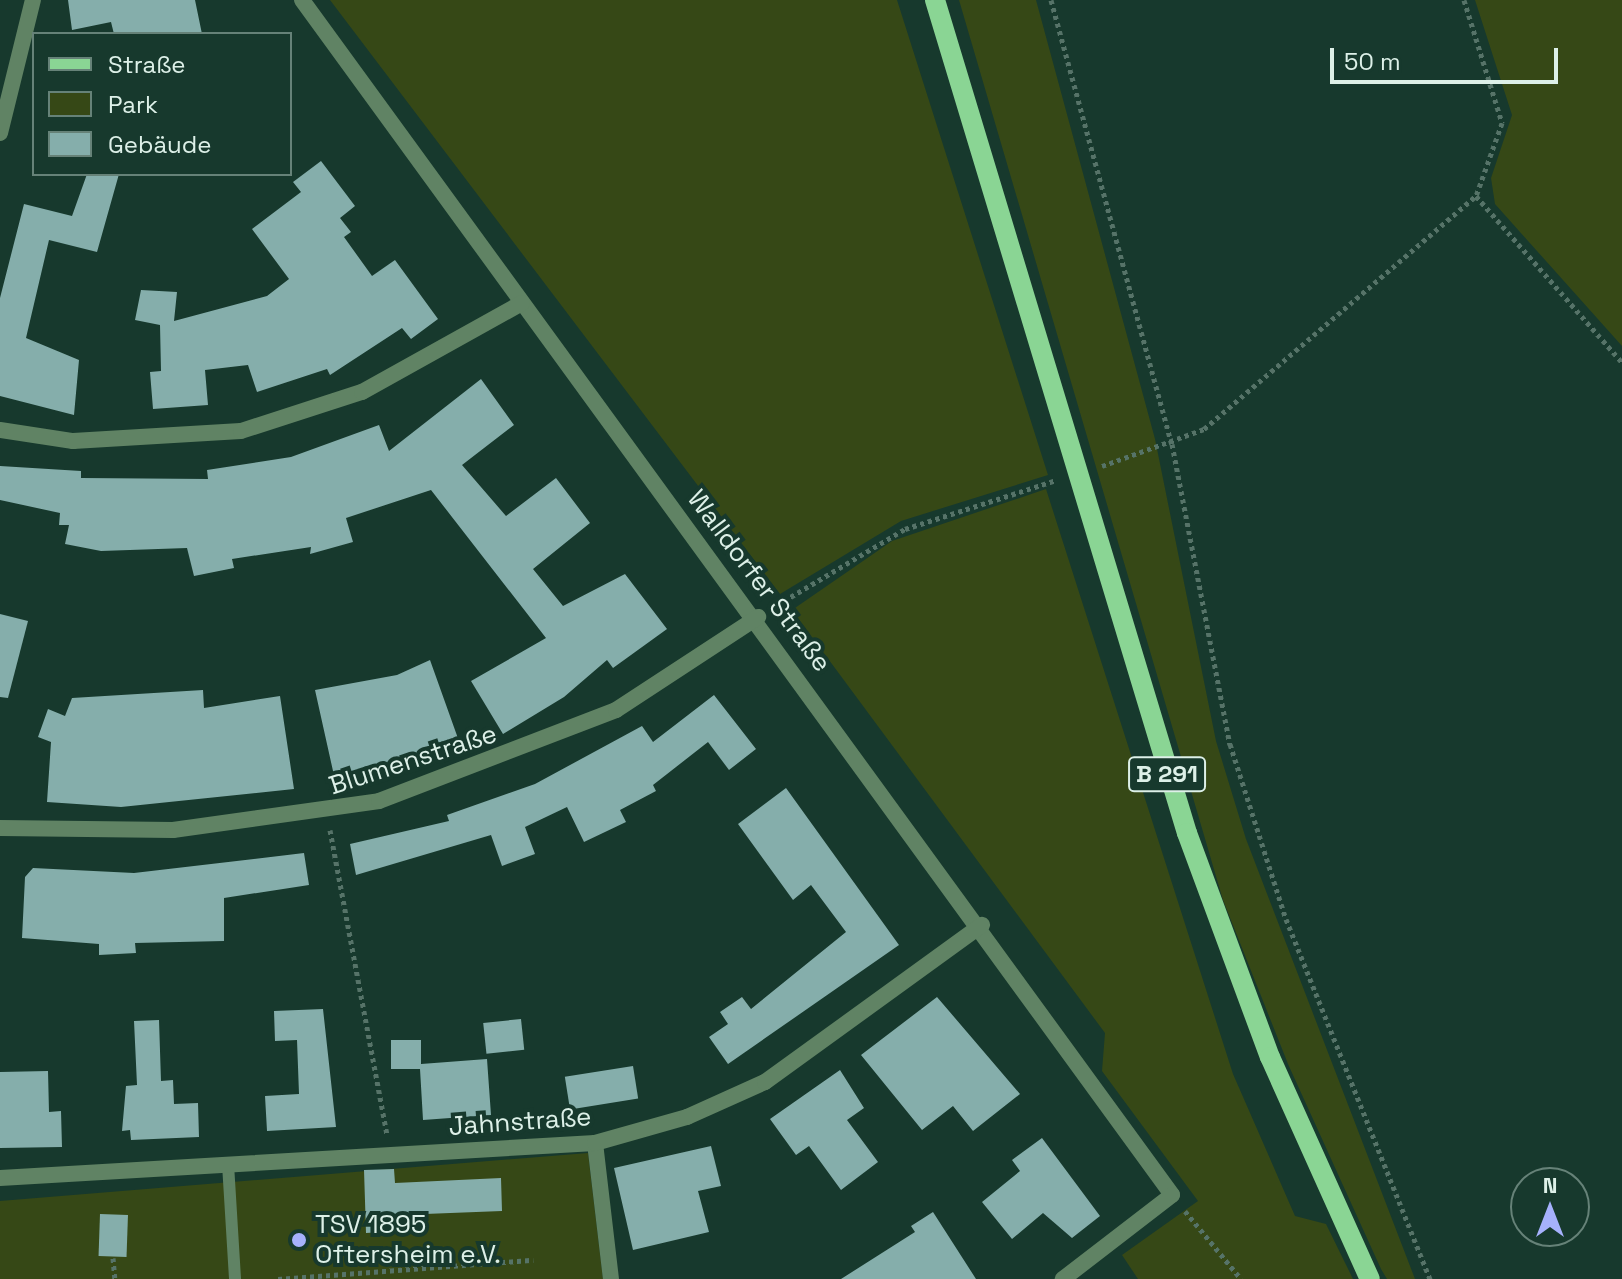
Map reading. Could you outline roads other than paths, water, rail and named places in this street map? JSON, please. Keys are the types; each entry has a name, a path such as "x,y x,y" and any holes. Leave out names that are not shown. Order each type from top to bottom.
{"main road":[{"name":"B 291","path":"935,0 1187,833 1270,1057 1370,1279"}],"street":[{"path":"0,133 33,0"},
{"name":"Walldorfer Straße","path":"302,0 522,303 758,617 982,925 1172,1195 1063,1279"},
{"path":"0,430 73,441 241,431 362,392 522,303"},
{"name":"Blumenstraße","path":"0,828 173,830 326,813 479,767 616,710 758,617"},
{"name":"Jahnstraße","path":"0,1178 595,1143 687,1117 765,1082 982,925"},
{"path":"595,1143 611,1279"}],"lane":[{"path":"228,1164 235,1279"}],"place":[{"name":"TSV 1895 Oftersheim e.V.","path":"299,1240"}]}
